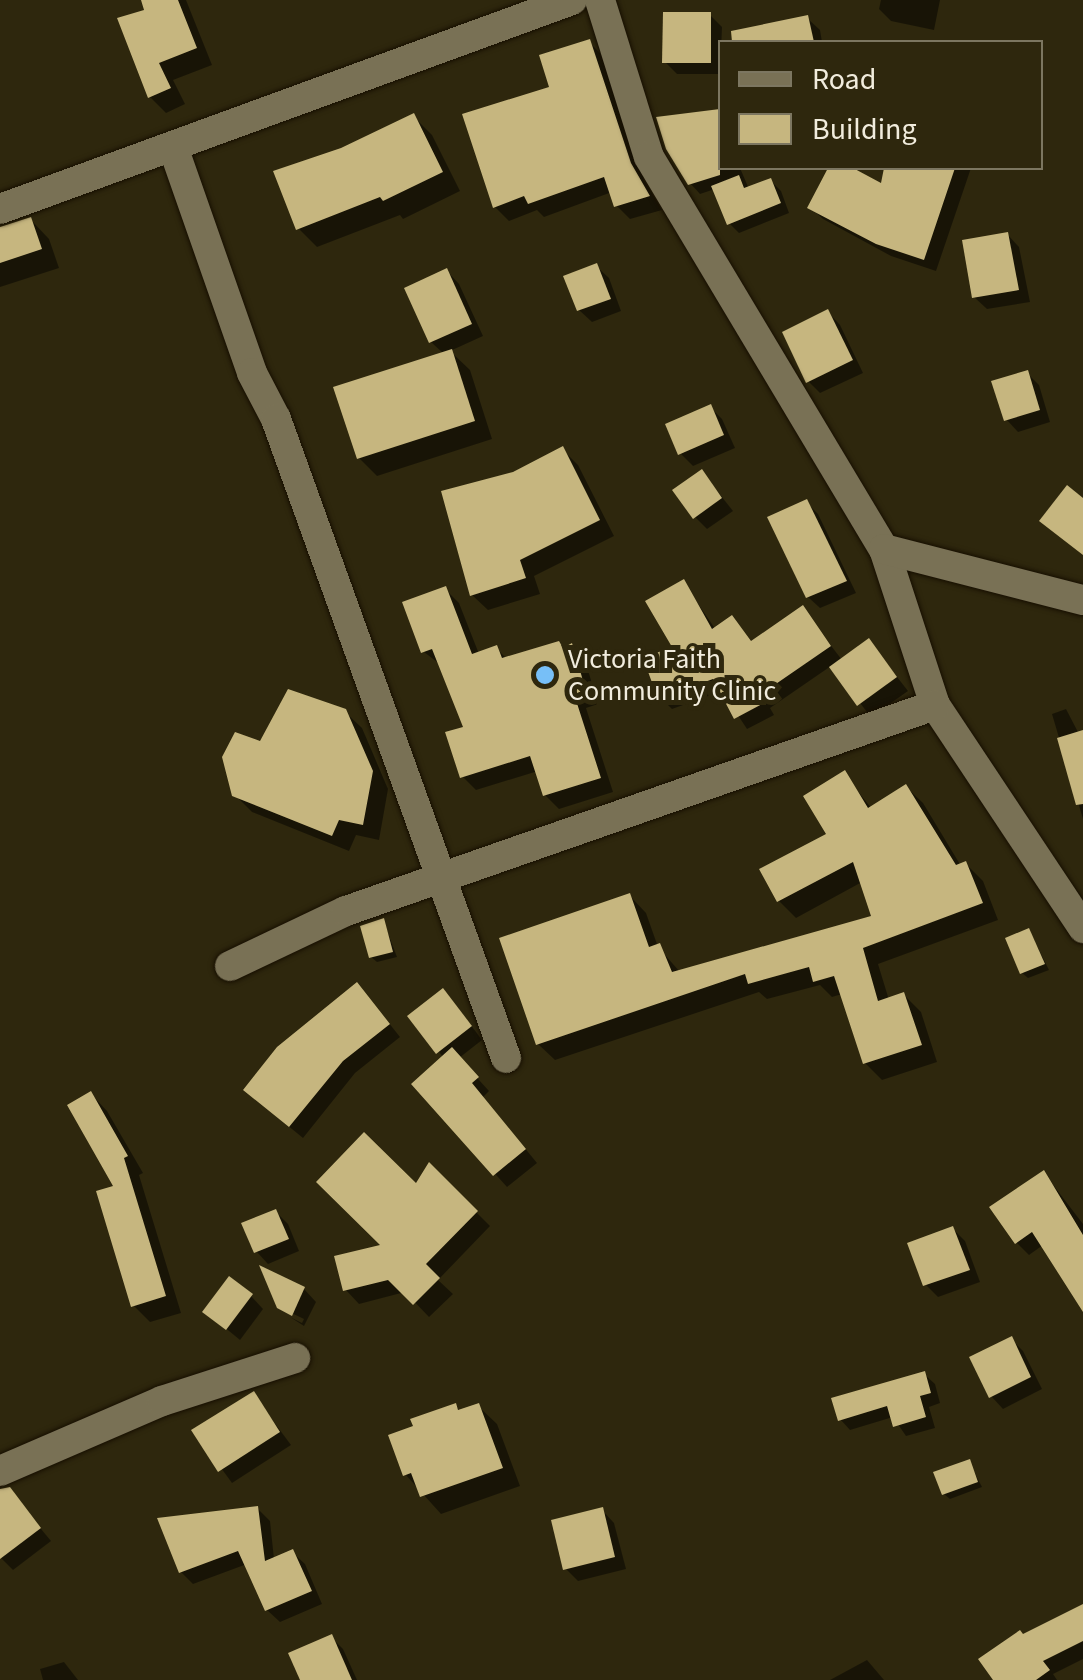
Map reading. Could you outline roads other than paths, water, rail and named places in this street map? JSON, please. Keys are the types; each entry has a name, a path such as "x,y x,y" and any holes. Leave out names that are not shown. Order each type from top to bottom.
{"street":[{"path":"0,209 572,0"},
{"path":"600,0 649,156 884,549 934,705 1083,928"},
{"path":"173,146 252,374 276,420 506,1058"},
{"path":"884,549 1083,600"},
{"path":"230,966 346,911 444,880 934,705"},
{"path":"0,1472 162,1400 295,1358"}],"place":[{"name":"Victoria Faith Community Clinic","path":"545,675"}]}
